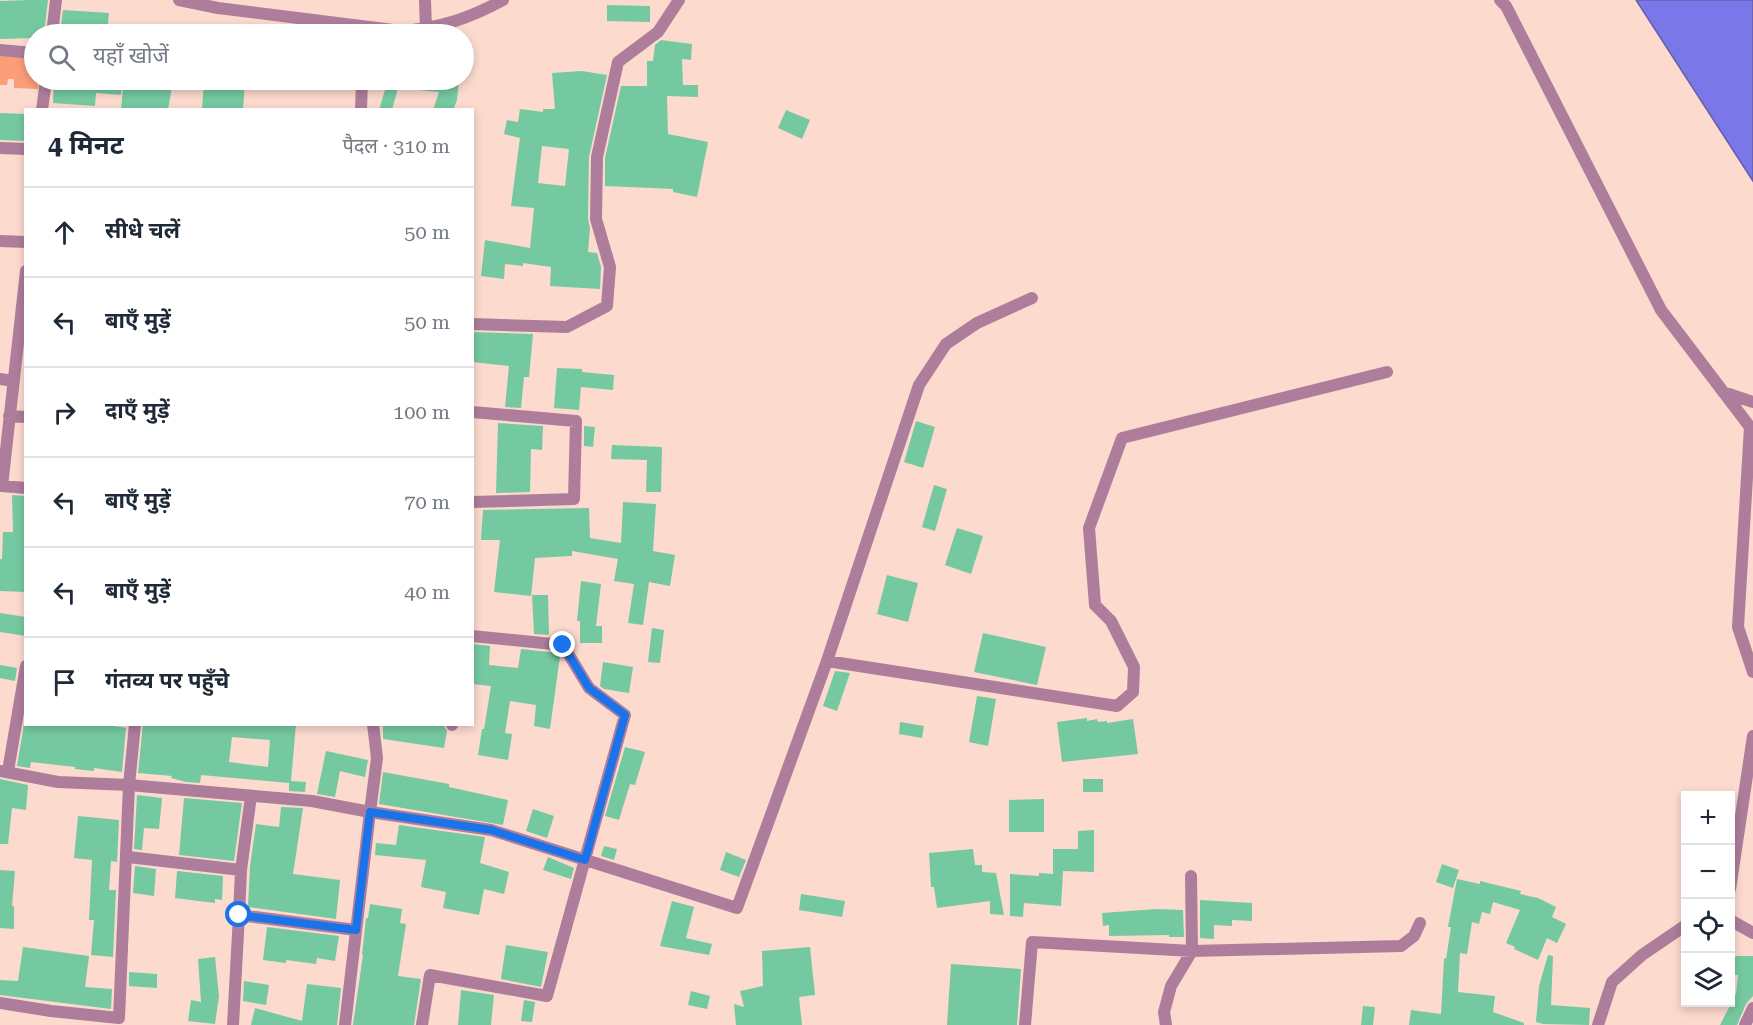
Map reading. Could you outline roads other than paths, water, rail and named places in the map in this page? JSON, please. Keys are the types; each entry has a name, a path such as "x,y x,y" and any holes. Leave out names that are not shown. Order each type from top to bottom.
{"street":[{"path":"53,24 56,0"},
{"path":"179,0 217,4 330,24"},
{"path":"425,0 426,24"},
{"path":"444,24 472,16 503,0"},
{"path":"474,324 567,327 607,306 610,267 596,219 597,157 618,63 658,32 679,0"},
{"path":"1500,0 1506,6 1661,310 1750,427 1749,503 1738,627 1753,672"},
{"path":"0,50 24,52"},
{"path":"42,108 45,90"},
{"path":"361,108 362,90"},
{"path":"0,148 24,149"},
{"path":"0,241 24,242"},
{"path":"24,676 4,771 58,782 129,785 312,801 491,830 737,908 828,661 919,385 946,344 977,323 1032,298"},
{"path":"24,302 1,486 24,488"},
{"path":"828,661 1117,706 1133,692 1134,667 1111,621 1095,605 1089,528 1122,438 1388,372"},
{"path":"0,379 14,381"},
{"path":"1723,392 1753,402"},
{"path":"474,412 576,421 576,441 574,499 474,502"},
{"path":"9,416 24,417"},
{"path":"422,1025 430,975 547,996 625,715 589,688 563,645 474,636"},
{"path":"0,1003 119,1018 128,857 129,785 135,726"},
{"path":"345,1025 377,758 374,726"},
{"path":"1735,868 1749,796 1753,736"},
{"path":"233,1025 241,870 251,796"},
{"path":"128,857 241,870"},
{"path":"1166,1025 1164,1012 1171,986 1192,951 1191,876"},
{"path":"239,915 356,930"},
{"path":"1735,922 1753,933"},
{"path":"1025,1025 1032,942 1192,951 1401,946 1414,936 1420,923"},
{"path":"1598,1025 1612,982 1642,955 1681,928"},
{"path":"1744,1025 1753,1008"},
{"path":"51,1011 51,1025"}]}
